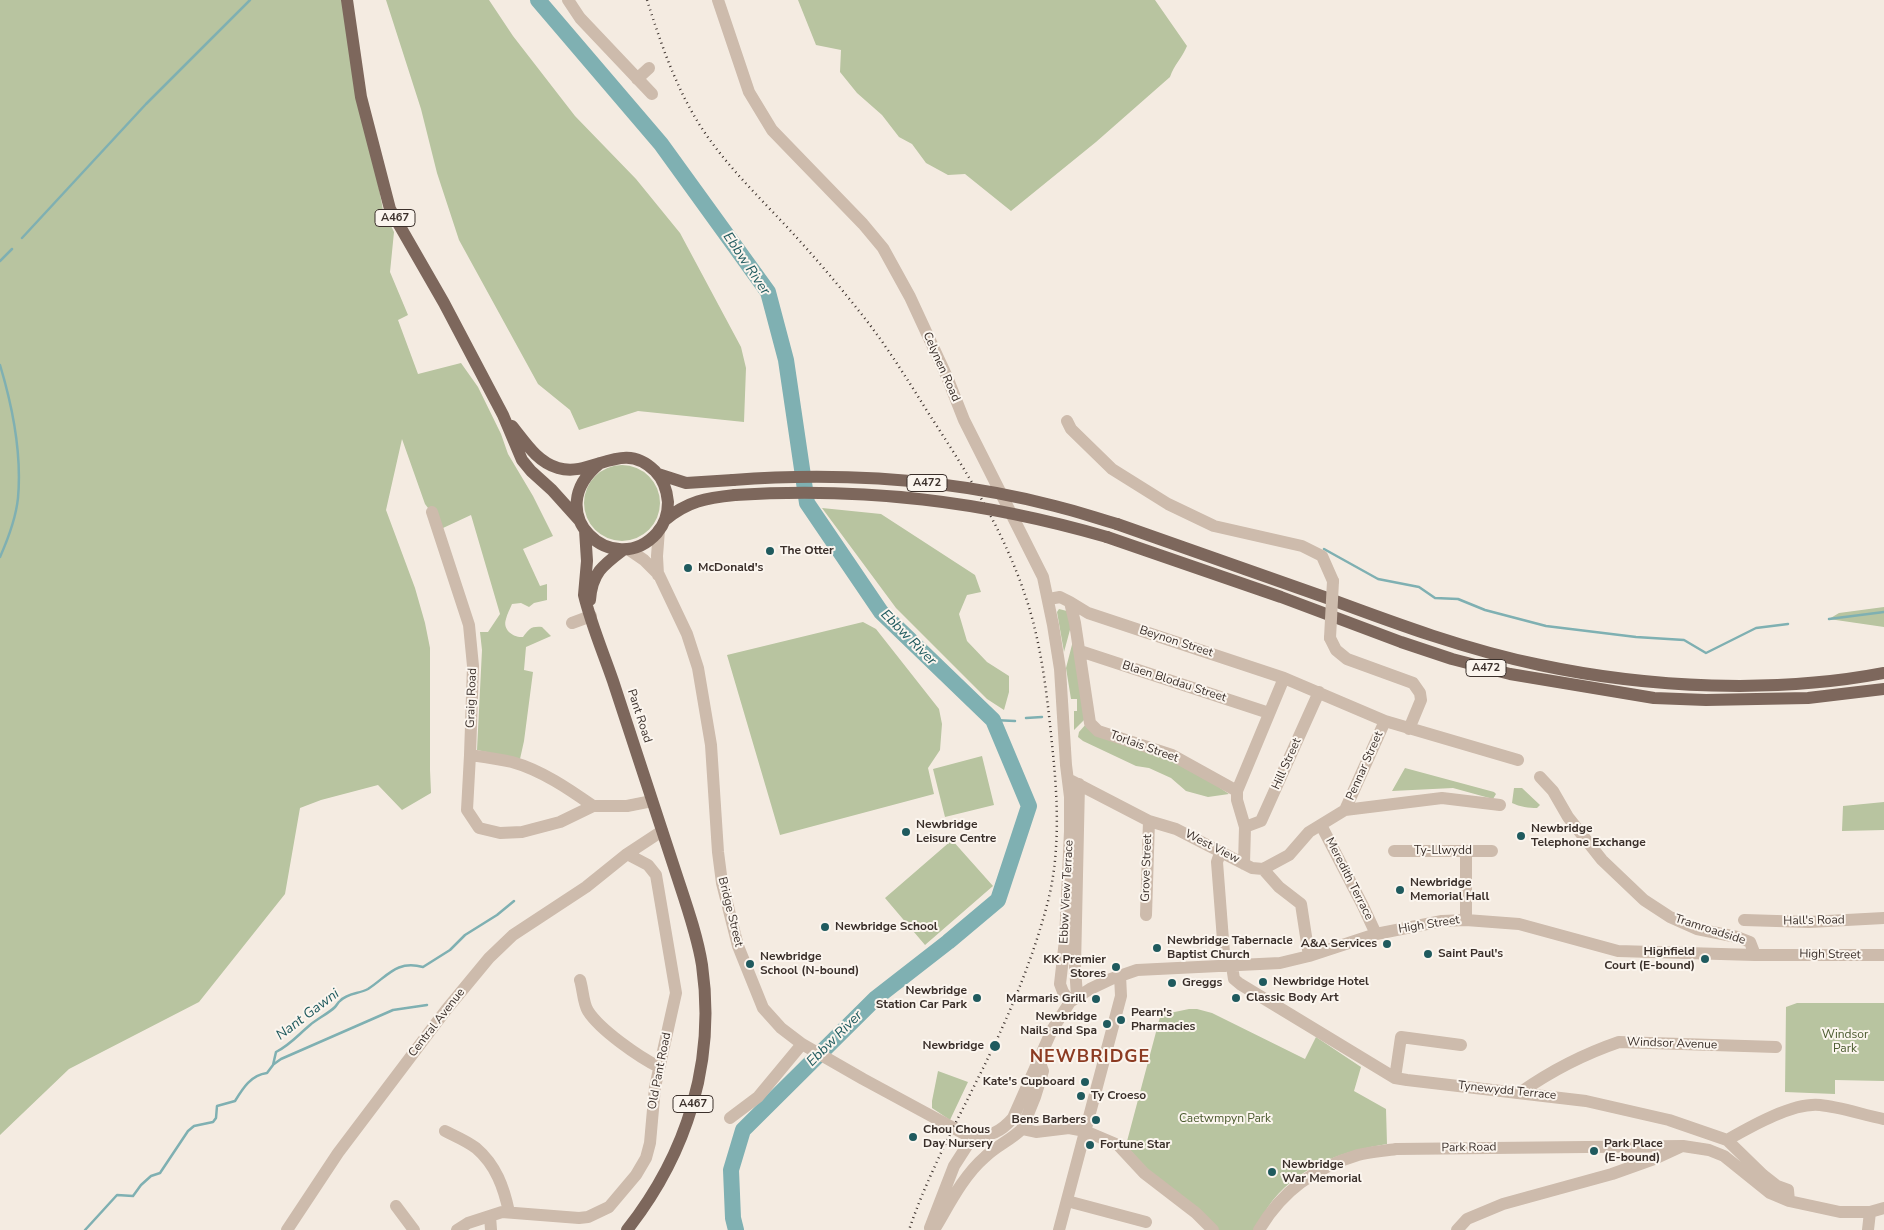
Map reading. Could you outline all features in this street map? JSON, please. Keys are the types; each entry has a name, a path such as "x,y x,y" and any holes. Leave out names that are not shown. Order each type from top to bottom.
{"main road":[{"name":"A467","path":"347,0 361,97 390,209 444,303 503,415 525,464 552,490 582,525"},
{"name":"A467","path":"503,415 536,455 553,467 572,470 600,463"},
{"name":"A472","path":"600,463 614,458 629,458 645,463 658,474 686,483 778,477 882,478 957,487 1055,506 1117,524 1418,631 1484,652 1538,665 1600,676 1655,683 1730,685 1814,683 1884,674"},
{"path":"600,463 587,474 580,486 577,503 582,525 600,544 625,550"},
{"path":"658,474 668,498 662,525"},
{"name":"A472","path":"625,550 643,544 662,525 689,503 706,499 735,495 840,493 918,498 996,509 1107,537 1281,597 1401,642 1452,659 1510,674 1654,698 1706,700 1808,698 1884,689"},
{"name":"Pant Road","path":"582,525 587,561 584,595 662,831"},
{"name":"Pant Road","path":"590,613 592,586 598,571 625,550"},
{"name":"A467","path":"627,1230 661,1181 685,1130 697,1094 703,1058 705,1013 702,965 662,831"}],"street":[{"path":"568,0 580,18 652,94"},
{"name":"Celynen Road","path":"718,0 749,92 772,130 878,242 910,297 947,377 964,420 1043,576 1049,599 1060,669 1073,781 1074,999"},
{"path":"637,79 649,68"},
{"path":"1067,421 1071,429 1112,469 1168,504 1214,526 1302,546 1322,556 1333,581 1330,638 1336,650 1347,659 1413,683 1420,693 1421,700 1409,728"},
{"name":"Graig Road","path":"432,512 469,625 473,666 467,810 480,828 500,833 522,832 560,822 593,806"},
{"name":"Bridge Street","path":"658,575 657,556 662,525"},
{"name":"Bridge Street","path":"625,550 644,560 658,575 686,634 698,668 712,745 719,868 724,897 747,971 764,1008 781,1028 805,1046 972,1138"},
{"path":"1049,599 1060,597 1070,602"},
{"name":"Torlais Street","path":"1070,602 1080,651 1090,723 1098,731 1172,755 1237,791"},
{"name":"Beynon Street","path":"1070,602 1088,613 1284,678 1385,721"},
{"path":"572,623 590,613"},
{"name":"Blaen Blodau Street","path":"1080,651 1269,713"},
{"path":"1244,864 1245,827 1237,800 1237,791 1284,678"},
{"name":"Hill Street","path":"1245,827 1261,820 1319,692"},
{"path":"1385,721 1518,760"},
{"name":"Pennar Street","path":"1345,810 1385,721"},
{"path":"470,755 512,762 525,767 565,787 593,806 627,806 652,801"},
{"name":"Tramroadside","path":"1540,777 1553,791 1568,816 1602,860 1644,900 1670,917 1697,929 1737,937 1750,942 1755,954"},
{"name":"West View","path":"1073,781 1149,821 1176,829 1220,853 1262,870 1279,887 1301,904 1308,956"},
{"path":"1262,870 1289,855 1309,832 1345,810 1442,798 1500,804"},
{"name":"Grove Street","path":"1146,915 1149,821"},
{"name":"Meredith Terrace","path":"1321,825 1364,906 1376,934"},
{"path":"627,854 662,831"},
{"name":"Ty-Llwydd","path":"1394,851 1492,851"},
{"path":"1466,851 1466,920"},
{"path":"1220,853 1218,862 1229,966"},
{"name":"Old Pant Road","path":"457,1230 468,1223 502,1212 579,1218 588,1217 609,1208 636,1175 646,1158 650,1143 652,1106 659,1067 676,993 656,875 648,865 627,854"},
{"name":"Central Avenue","path":"287,1230 338,1153 446,1010 489,958 513,935 586,887 627,854"},
{"name":"Hall's Road","path":"1744,920 1809,922 1884,918"},
{"name":"High Street","path":"1074,999 1120,975 1136,970 1280,963 1376,934 1442,921 1466,920 1519,924 1618,951 1884,955"},
{"name":"Tynewydd Terrace","path":"1229,966 1234,979 1240,984 1395,1078 1586,1100 1668,1120 1727,1140 1763,1175 1777,1186 1788,1190 1789,1201"},
{"path":"1059,1230 1121,996 1120,975"},
{"path":"580,980 588,1010 593,1017 605,1030 659,1067"},
{"path":"929,1230 954,1166 972,1138 988,1136 1003,1129 1013,1118 1052,1030 1074,999"},
{"path":"1395,1078 1401,1037 1460,1045"},
{"name":"Windsor Avenue","path":"1521,1092 1544,1076 1597,1049 1619,1042 1776,1048"},
{"path":"730,1118 758,1097 805,1046"},
{"path":"934,1230 979,1162 1013,1138 1022,1129 1043,1071 1039,1060"},
{"path":"1727,1140 1755,1124 1802,1106 1819,1105 1884,1119"},
{"path":"1022,1129 1036,1132 1069,1128 1085,1131 1118,1145 1144,1173 1196,1213 1213,1230"},
{"path":"445,1131 475,1148 493,1167 504,1190 509,1212"},
{"path":"1457,1230 1467,1219 1503,1204 1612,1174 1683,1146"},
{"name":"Park Road","path":"1259,1230 1276,1204 1297,1184 1319,1171 1358,1155 1396,1149 1683,1146 1709,1150 1724,1156 1770,1193 1789,1201 1840,1212 1870,1212 1884,1208"},
{"path":"1067,1201 1146,1222"},
{"path":"396,1206 414,1230"},
{"path":"1868,1230 1870,1212"},
{"path":"490,1216 491,1230"}],"green space":[{"path":"0,0 344,0 383,210 394,232 390,272 408,315 398,320 418,374 461,363 478,387 501,434 508,454 533,496 553,536 523,549 540,586 547,584 547,600 534,603 529,607 521,603 512,604 505,623 507,630 516,636 523,637 531,629 542,627 551,636 526,647 524,670 533,672 520,759 477,750 482,650 480,632 488,632 500,614 471,515 443,528 425,504 402,439 386,510 415,588 430,648 431,793 402,810 378,785 321,800 300,808 285,894 199,1002 69,1069 0,1135"},
{"path":"386,0 489,0 513,36 575,116 636,179 680,233 741,347 746,368 744,422 638,411 579,430 570,410 538,384 459,240 437,173 421,109"},
{"path":"798,0 1155,0 1187,46 1170,77 1096,142 1011,211 965,174 948,175 926,163 912,144 899,137 882,115 857,93 840,72 841,50 816,45"},
{"path":"622,465 636,468 649,476 657,489 660,503 657,517 649,530 636,538 622,541 608,538 595,530 587,517 584,503 587,489 595,476 608,468"},
{"path":"822,508 881,514 975,575 981,592 967,595 959,614 967,641 987,662 1009,676 1009,692 1004,710 987,699 896,608"},
{"path":"1884,607 1884,627 1829,619 1839,613"},
{"path":"1059,609 1067,611 1071,626 1064,652 1057,612"},
{"path":"863,622 876,629 939,709 942,724 940,750 928,768 934,794 780,835 727,655"},
{"path":"1074,637 1085,719 1074,730 1074,711 1077,711 1077,699 1071,699 1066,668"},
{"path":"1086,724 1170,757 1229,794 1208,797 1186,791 1171,778 1149,768 1136,766 1083,741 1078,737 1079,732"},
{"path":"982,756 994,805 945,817 933,769"},
{"path":"1405,768 1496,794 1493,799 1453,788 1392,791"},
{"path":"1514,788 1522,788 1540,805 1537,808 1531,808 1512,803"},
{"path":"1884,802 1884,830 1842,831 1843,806"},
{"path":"952,840 993,886 925,945 885,898"},
{"name":"Windsor Park","path":"1797,1003 1884,1003 1884,1081 1835,1080 1835,1094 1785,1092 1786,1007"},
{"name":"Caetwmpyn Park","path":"1189,1009 1212,1013 1305,1059 1316,1037 1361,1067 1354,1091 1386,1109 1387,1144 1339,1156 1297,1177 1273,1200 1255,1230 1217,1230 1149,1172 1126,1145 1160,1017 1165,1014"},
{"path":"938,1071 968,1082 950,1120 932,1108"}],"waterway":[{"path":"22,238 146,104 250,0"},
{"name":"Ebbw River","path":"538,0 661,144 768,292 786,360 807,503 881,612 993,720 1029,806 998,900 876,998 743,1130 731,1170 733,1218 736,1230"},
{"path":"0,261 12,249"},
{"path":"0,365 9,398 19,464 18,498 15,513 0,557"},
{"path":"1324,549 1378,579 1419,587 1435,598 1458,599 1485,610 1546,626 1636,637 1684,640 1706,653 1756,628 1788,624"},
{"path":"1829,619 1884,612"},
{"path":"1026,718 1042,717"},
{"path":"993,720 1015,721"},
{"name":"Nant Gawni","path":"85,1230 117,1195 133,1196 151,1176 160,1173 188,1131 194,1126 213,1122 216,1118 217,1106 235,1101 252,1079 267,1073 273,1065 276,1052 336,1006 343,998 368,989 399,967 414,965 423,967 450,950 465,935 497,915 514,901"},
{"path":"274,1064 281,1059 393,1010 427,1005"}],"railway":[{"path":"647,0 664,49 684,97 710,141 815,258 869,323 896,361 958,459 985,505 1009,553 1028,604 1038,641 1047,697 1056,792 1057,830 1051,887 1035,945 1005,1023 935,1165 909,1230"}],"place":[{"name":"The Otter","path":"770,551"},
{"name":"McDonald's","path":"688,568"},
{"name":"Newbridge Leisure Centre","path":"906,832"},
{"name":"Newbridge Telephone Exchange","path":"1521,836"},
{"name":"Newbridge Memorial Hall","path":"1400,890"},
{"name":"Newbridge School","path":"825,927"},
{"name":"A&A Services","path":"1387,944"},
{"name":"Newbridge Tabernacle Baptist Church","path":"1157,948"},
{"name":"Saint Paul's","path":"1428,954"},
{"name":"Highfield Court (E-bound)","path":"1705,959"},
{"name":"Newbridge School (N-bound)","path":"750,964"},
{"name":"KK Premier Stores","path":"1116,967"},
{"name":"Newbridge Hotel","path":"1263,982"},
{"name":"Greggs","path":"1172,983"},
{"name":"Newbridge Station Car Park","path":"977,998"},
{"name":"Classic Body Art","path":"1236,998"},
{"name":"Marmaris Grill","path":"1096,999"},
{"name":"Pearn's Pharmacies","path":"1121,1020"},
{"name":"Newbridge Nails and Spa","path":"1107,1024"},
{"name":"Newbridge","path":"995,1046"},
{"name":"Kate's Cupboard","path":"1085,1082"},
{"name":"Ty Croeso","path":"1081,1096"},
{"name":"Bens Barbers","path":"1096,1120"},
{"name":"Chou Chous Day Nursery","path":"913,1137"},
{"name":"Fortune Star","path":"1090,1145"},
{"name":"Park Place (E-bound)","path":"1594,1151"},
{"name":"Newbridge War Memorial","path":"1272,1172"}],"district":[{"name":"NEWBRIDGE","path":"1090,1058"}]}
